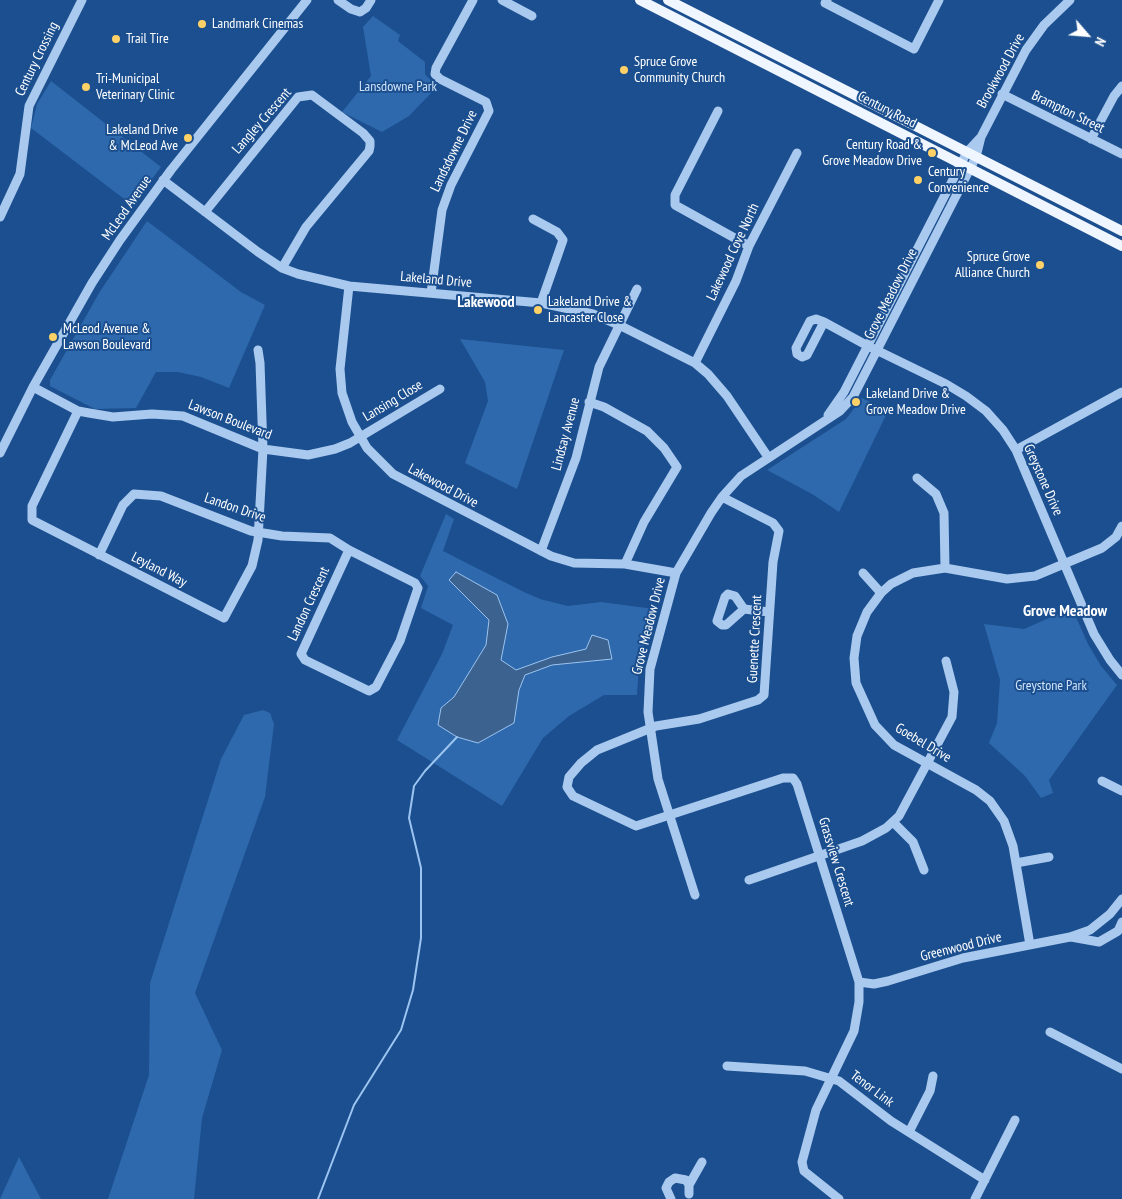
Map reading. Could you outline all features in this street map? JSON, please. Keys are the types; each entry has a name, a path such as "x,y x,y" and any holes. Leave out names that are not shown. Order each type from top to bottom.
{"main road":[{"name":"Century Road","path":"640,0 1122,246"},
{"name":"Century Road","path":"668,0 1122,231"}],"street":[{"name":"Century Crossing","path":"0,217 20,174 24,154 24,127 29,106 82,0"},
{"name":"McLeod Avenue","path":"0,453 34,387 92,283 163,180 307,0"},
{"path":"338,0 351,9 360,12 366,8 371,0"},
{"name":"Landsdowne Drive","path":"432,293 442,210 451,185 489,111 486,102 440,79 436,74 436,68 473,0"},
{"path":"502,0 532,16"},
{"path":"826,2 914,49 939,0"},
{"name":"Brookwood Drive","path":"966,166 1026,50 1044,26 1070,0"},
{"path":"1091,139 1114,96 1122,86"},
{"name":"Brampton Street","path":"1002,94 1122,154"},
{"name":"Langley Crescent","path":"204,212 298,97 312,95 364,133 370,141 370,146 369,150 306,227 282,268"},
{"path":"718,111 675,195 675,206 749,246"},
{"name":"Lakewood Cove North","path":"695,363 736,281 749,246 797,154"},
{"name":"Grove Meadow Drive","path":"823,421 844,392 966,166"},
{"name":"Grove Meadow Drive","path":"695,895 658,779 649,729 648,697 650,669 676,573 686,553 722,496 741,476 840,411 853,397 878,350 966,166"},
{"name":"Lakeland Drive","path":"163,180 282,268 312,278 349,286 541,303 593,314 619,325 695,363 718,384 768,457"},
{"path":"533,219 557,232 563,240 541,303"},
{"name":"Lakewood Drive","path":"349,286 340,369 342,393 346,409 360,437 379,462 408,484 540,552 574,563 626,564 676,573"},
{"name":"Lindsay Avenue","path":"540,552 576,458 599,367 637,288"},
{"name":"Greystone Drive","path":"824,322 966,396 986,411 1003,430 1016,450 1094,634 1118,665 1122,675"},
{"name":"Leyland Way","path":"78,411 32,506 30,517 37,524 224,618 252,566 259,532 263,449 258,350"},
{"name":"Lawson Boulevard","path":"34,387 78,411 113,417 152,414 183,416 263,449 296,455 313,455 335,449 360,437"},
{"name":"Lansing Close","path":"360,437 440,389"},
{"path":"1016,450 1122,392"},
{"path":"589,402 604,406 646,431 668,452 677,466 644,522 626,564"},
{"path":"917,478 936,494 944,513 945,568"},
{"name":"Landon Drive","path":"98,554 128,498 134,494 161,496 259,532 330,538 417,586"},
{"name":"Guenette Crescent","path":"649,729 661,725 693,720 761,698 766,687 765,664 769,612 778,531 773,523 722,496"},
{"name":"Goebel Drive","path":"1030,945 1016,863 1008,829 990,801 969,785 928,765 894,745 883,736 867,712 856,683 854,658 857,636 867,612 881,593 891,584 913,573 945,568 1017,579 1035,576 1110,543 1122,526"},
{"name":"Landon Crescent","path":"349,550 301,654 305,660 369,691 373,690 400,641 418,594 417,586"},
{"path":"863,572 881,593"},
{"path":"744,609 769,612"},
{"path":"749,880 862,841 878,833 893,822 905,808 928,765 954,709 954,692 946,662"},
{"path":"649,729 597,750 581,763 570,777 567,787 573,796 636,826 669,816"},
{"name":"Grassview Crescent","path":"669,816 783,778 794,778 797,784 859,982 859,1002 854,1031 816,1110 802,1166 808,1175 839,1199"},
{"path":"1102,781 1122,791"},
{"path":"893,822 913,842 924,870"},
{"path":"1016,863 1049,856"},
{"name":"Greenwood Drive","path":"859,982 874,984 963,958 1070,937 1090,930 1110,914 1122,899"},
{"name":"Greenwood Drive","path":"1070,937 1099,942 1118,931 1122,922"},
{"path":"1050,1032 1122,1069"},
{"name":"Tenor Link","path":"727,1066 806,1070 831,1078 850,1089 909,1132 985,1180"},
{"path":"909,1132 930,1091 933,1076"},
{"path":"975,1199 1015,1120"},
{"path":"666,1197 668,1182 675,1178 681,1178 702,1162 689,1194"},
{"path":"681,1178 689,1194"}],"green space":[{"name":"Lansdowne Park","path":"373,16 400,35 398,41 425,62 425,74 437,87 409,116 382,132 342,112 371,76 363,27"},
{"path":"51,81 161,167 132,205 31,128 37,104"},
{"path":"147,221 241,292 265,305 229,388 201,377 178,372 156,372 136,408 95,409 50,386 50,380 99,293"},
{"path":"460,339 564,350 517,489 465,463 488,401 485,382"},
{"path":"862,398 888,411 839,512 812,494 767,470 846,419"},
{"path":"446,514 454,519 443,551 524,592 540,599 568,606 601,602 654,609 639,665 637,695 604,695 569,716 543,738 502,806 397,740 442,654 453,625 421,608 428,586 420,576"},
{"name":"Greystone Park","path":"1072,608 1088,644 1101,666 1117,685 1049,780 1053,793 1041,798 1025,776 989,743 997,723 1000,680 984,624 1024,629"},
{"path":"263,710 270,713 274,724 265,797 195,993 222,1050 202,1118 194,1199 108,1199 149,1075 150,983 221,759 244,715"},
{"path":"19,1157 41,1199 0,1199"}],"shaded area":[{"path":"456,572 497,595 508,624 501,660 516,670 552,657 586,649 592,635 608,640 612,659 552,665 525,675 519,690 514,723 478,743 457,737 438,725 441,708 454,697 486,645 489,620 449,580"}],"waterway":[{"path":"318,1199 354,1105 401,1030 413,990 421,938 421,868 409,818 414,786 425,771 457,737"}],"place":[{"name":"Landmark Cinemas","path":"202,24"},
{"name":"Trail Tire","path":"116,39"},
{"name":"Spruce Grove Community Church","path":"624,70"},
{"name":"Tri-Municipal Veterinary Clinic","path":"86,87"},
{"name":"Lakeland Drive & McLeod Ave","path":"188,138"},
{"name":"Century Road & Grove Meadow Drive","path":"932,153"},
{"name":"Century Convenience","path":"918,180"},
{"name":"Spruce Grove Alliance Church","path":"1040,265"},
{"name":"Lakeland Drive & Lancaster Close","path":"538,310"},
{"name":"McLeod Avenue & Lawson Boulevard","path":"53,337"},
{"name":"Lakeland Drive & Grove Meadow Drive","path":"856,402"}],"district":[{"name":"Lakewood","path":"486,302"},
{"name":"Grove Meadow","path":"1065,611"}]}
